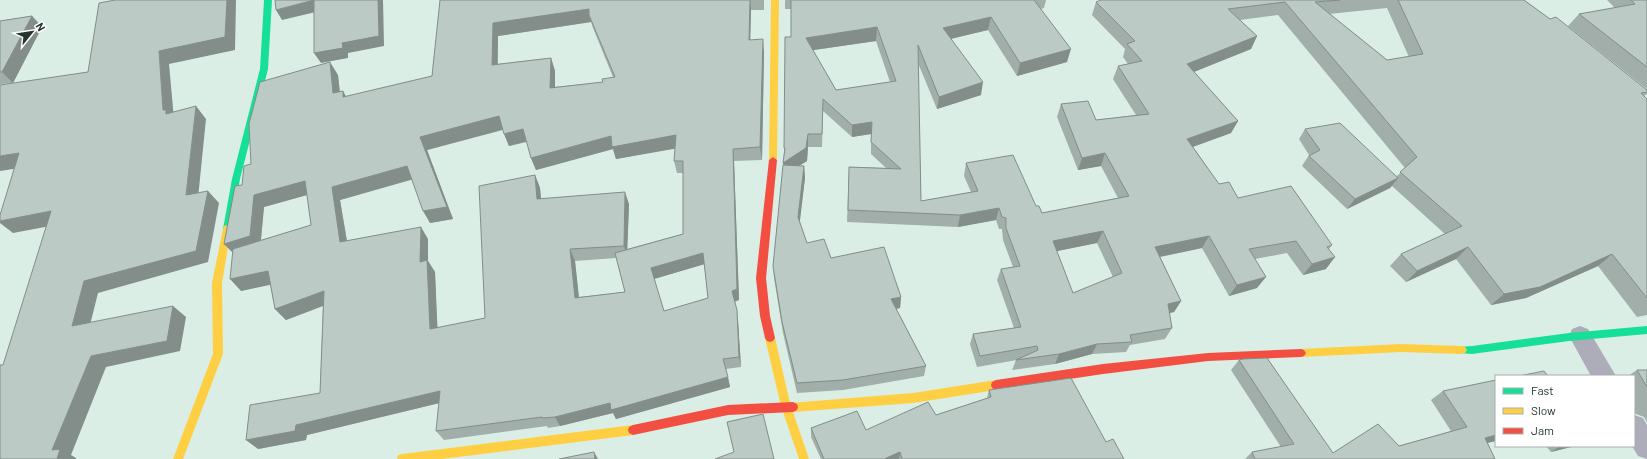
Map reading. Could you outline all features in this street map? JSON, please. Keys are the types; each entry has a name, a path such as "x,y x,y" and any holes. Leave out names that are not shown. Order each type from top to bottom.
{"street":[{"path":"178,459 218,354 217,283 236,179 264,69 268,0"},
{"path":"775,0 773,160 762,278 765,316 786,406 804,459"},
{"path":"402,459 624,432 728,410 831,405 913,398 1103,370 1208,357 1401,348 1472,350 1580,336 1647,330"},
{"path":"1580,336 1603,375"},
{"path":"1635,428 1647,448"}],"building":[{"path":"115,0 227,0 225,37 159,51 163,110 166,110 166,114 196,106 186,195 208,191 196,251 84,281 72,326 173,306 167,341 91,356 52,450 60,449 57,459 0,459 0,365 3,365 51,211 0,221 0,215 19,153 0,156 0,85 88,72 99,3"},
{"path":"275,0 314,0 276,10"},
{"path":"314,0 378,0 379,36 342,43 343,48 314,53"},
{"path":"440,0 750,0 749,40 763,39 760,147 733,149 737,289 732,291 737,310 739,357 723,359 728,377 611,410 610,403 555,417 542,417 436,431 440,391 296,425 295,431 246,440 250,405 320,393 324,291 275,309 268,271 230,279 233,249 311,225 305,181 254,195 250,236 224,244 235,186 242,185 244,166 251,164 249,124 260,82 330,62 333,93 343,91 343,97 432,76","holes":["589,9 589,15 615,77 602,79 603,82 550,88 551,58 492,65 493,23","499,116 504,134 523,129 531,158 611,136 612,147 676,135 674,161 683,161 683,234 615,253 625,292 575,298 570,249 624,246 625,192 537,199 535,175 479,186 485,318 430,329 427,260 420,262 421,227 340,242 332,187 407,166 423,211 447,207 420,137","703,253 708,298 664,311 651,268"]},
{"path":"791,0 1034,0 1071,49 1020,63 991,17 943,28 983,82 939,97 918,45 921,201 978,191 966,163 1013,155 1036,206 1039,206 1042,213 1129,196 1105,153 1082,158 1061,104 1088,101 1096,120 1149,114 1118,66 1142,61 1127,44 1135,41 1096,2 1101,0 1340,0 1315,2 1387,60 1423,54 1398,0 1524,0 1550,19 1556,17 1647,90 1647,92 1641,93 1647,99 1647,298 1612,254 1540,287 1504,294 1468,247 1417,271 1401,254 1462,226 1400,172 1417,157 1285,2 1228,9 1257,36 1187,64 1238,121 1187,139 1219,184 1229,182 1238,198 1291,186 1332,245 1327,247 1335,257 1312,264 1296,241 1249,249 1266,277 1237,285 1209,236 1155,247 1181,301 1168,304 1172,328 1130,335 1132,342 1097,344 1059,354 1016,360 1038,350 1037,346 980,356 973,334 1021,327 1001,269 1020,266 1006,228 1006,218 1002,217 999,208 960,215 848,210 849,167 901,169 871,142 872,122 852,125 823,99 822,134 808,134 806,148 783,163 785,148 785,37 791,37","holes":["877,27 896,81 836,90 806,38","1103,231 1122,273 1073,293 1053,241"]},
{"path":"1631,0 1647,0 1647,67 1579,14 1635,4"},
{"path":"32,16 2,72 0,72 0,21"},
{"path":"1340,123 1398,178 1355,199 1309,156 1320,150 1305,129"},
{"path":"783,165 804,166 798,217 807,243 824,239 831,258 884,247 901,297 891,299 926,366 843,380 797,383 782,322 773,266"},
{"path":"1267,358 1333,453 1378,424 1399,446 1467,427 1443,391 1495,380 1495,435 1485,438 1495,459 1255,459 1252,452 1294,444 1239,360"},
{"path":"1637,370 1647,370 1647,387"},
{"path":"1544,371 1547,375 1524,375"},
{"path":"1071,378 1106,442 1113,439 1124,459 902,459 900,452 884,459 824,459 811,428 857,411 866,430 928,402 936,415 991,397 989,390"},
{"path":"763,414 774,459 715,459 734,452 727,422"},
{"path":"594,452 595,459 559,459"}],"traffic: fast":[{"path":"227,229 236,179 264,69 268,0"},
{"path":"1462,350 1472,350 1569,337 1647,330"}],"traffic: slow":[{"path":"773,160 775,0"},
{"path":"178,459 218,354 217,283 227,229"},
{"path":"770,338 786,406 804,459"},
{"path":"1301,353 1401,348 1462,350"},
{"path":"793,407 913,398 996,385"},
{"path":"402,459 633,430"}],"traffic: jam":[{"path":"770,338 765,316 761,278 773,160"},
{"path":"996,385 1103,369 1208,357 1301,353"},
{"path":"633,430 728,410 793,407"}]}
